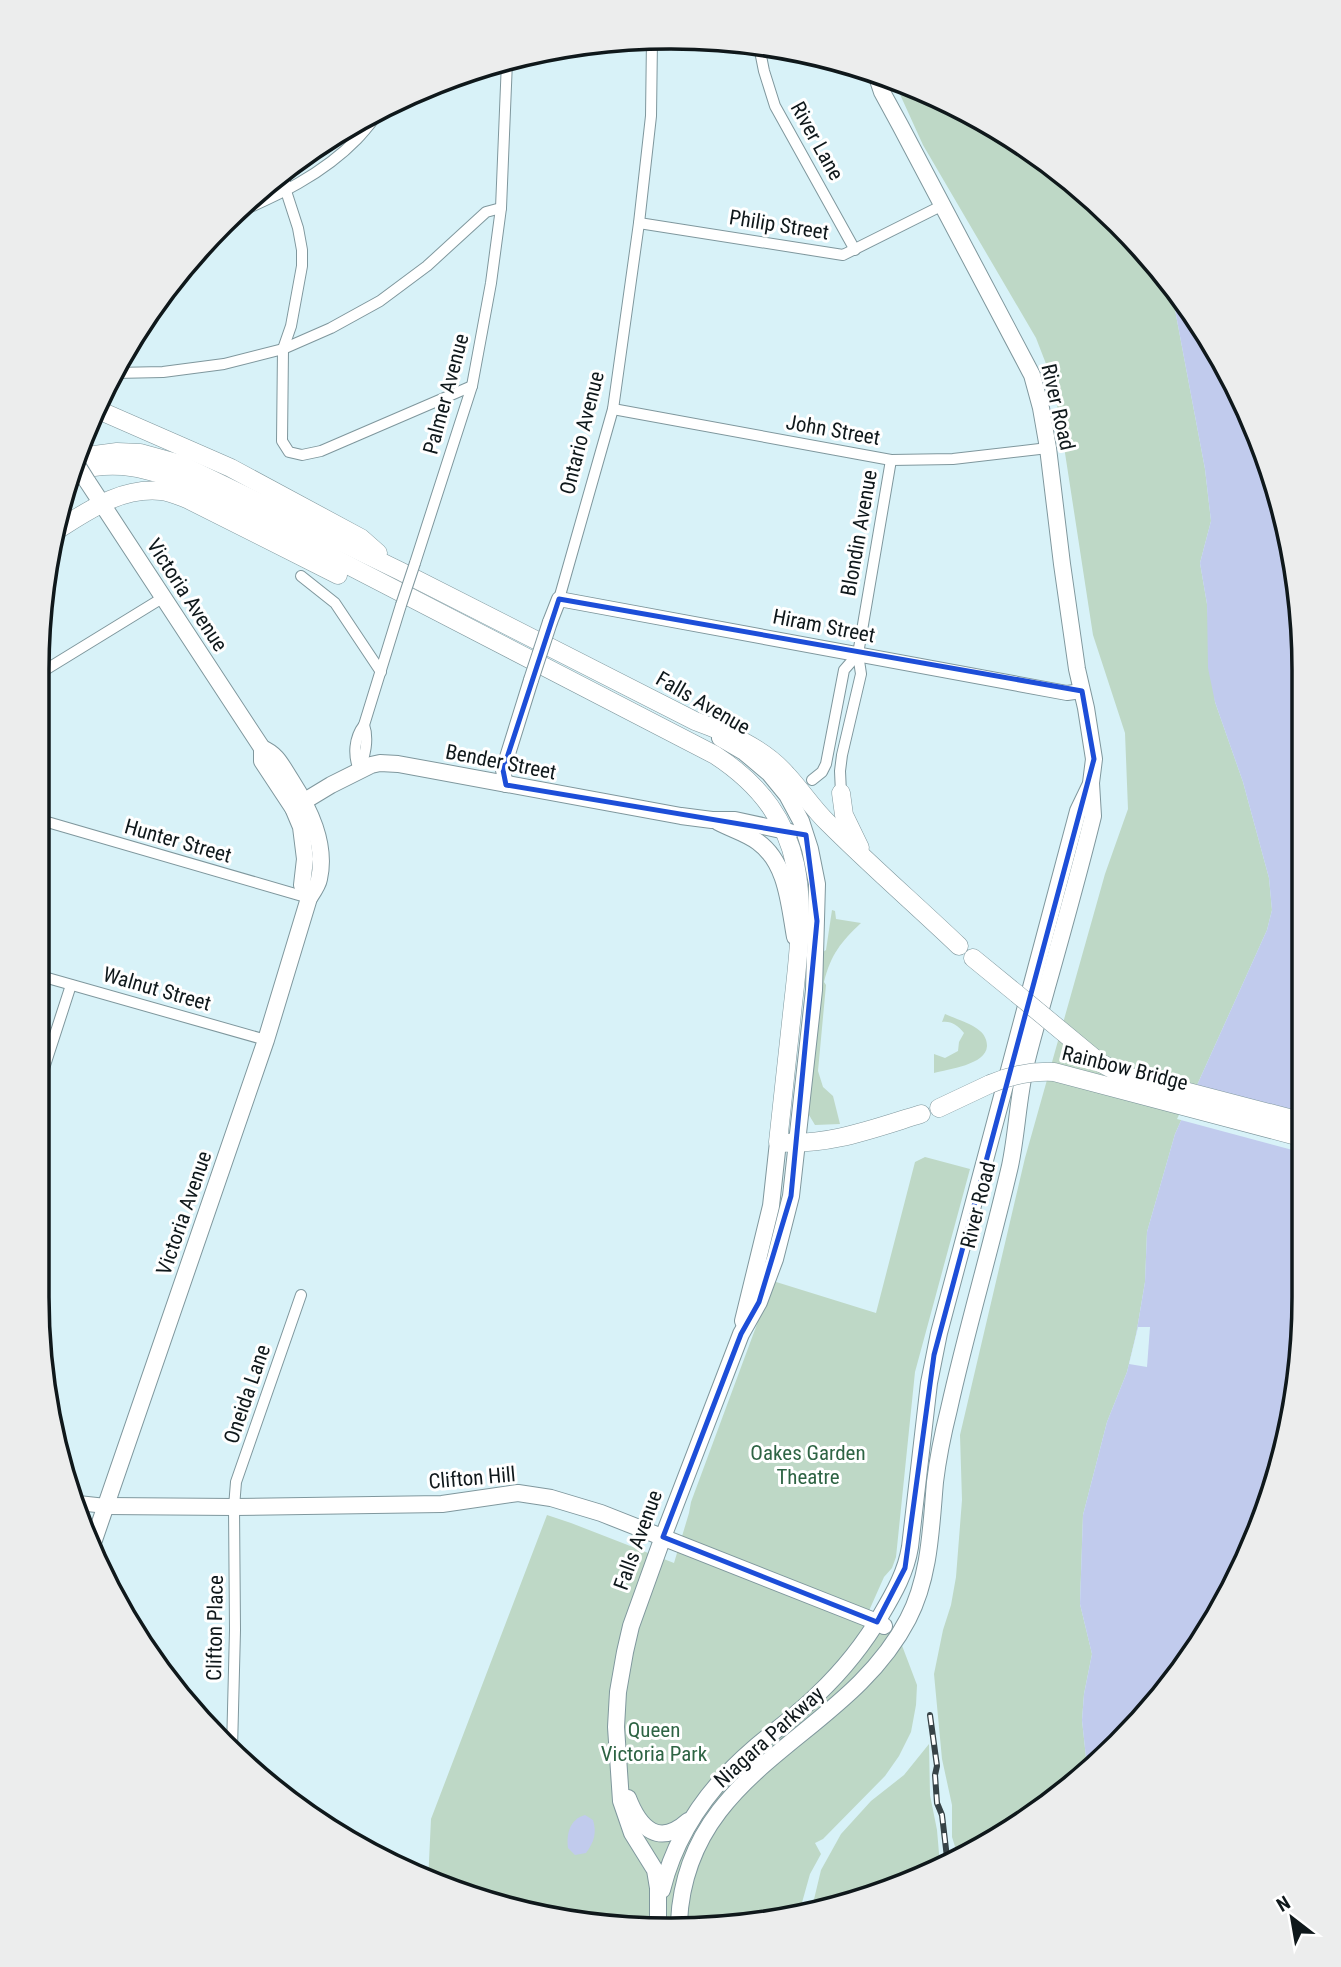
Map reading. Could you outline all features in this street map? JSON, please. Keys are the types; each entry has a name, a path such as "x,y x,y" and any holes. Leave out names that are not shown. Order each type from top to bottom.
{"highway":[{"path":"105,413 231,468 361,538 407,567"},
{"name":"Falls Avenue","path":"88,456 117,452 140,453 180,464 407,567 695,721"},
{"name":"Falls Avenue","path":"81,476 102,465 118,466 141,468 189,483 715,755 740,774 760,795 785,832 796,863 799,884 801,926 787,1143"},
{"path":"67,524 124,493 164,491 187,499 355,583 389,588"},
{"path":"695,721 749,745 788,775 823,818 959,946"},
{"path":"788,775 803,782 813,780"},
{"path":"841,793 844,815 849,826 864,854 875,867"},
{"name":"Rainbow Bridge","path":"973,958 1112,1070 1292,1119"},
{"name":"Rainbow Bridge","path":"939,1108 1018,1074 1054,1072 1292,1135"},
{"path":"787,1143 839,1138 921,1114"}],"main road":[{"name":"River Road","path":"881,86 1032,375 1048,448 1077,668 1094,759 1091,783 1093,816 1026,1063 1010,1162 941,1446 931,1537 922,1579 909,1618 898,1635"},
{"name":"Victoria Avenue","path":"81,476 102,503 261,748 274,754 299,805 314,822 320,854 319,880 309,898 266,1040 96,1534"},
{"name":"Falls Avenue","path":"658,1918 658,1879 649,1858 627,1823 621,1801 616,1719 625,1651 631,1626 663,1537 741,1334 787,1143 814,990 817,884 806,835 794,807 769,773 744,752 695,721"},
{"name":"Bender Street","path":"299,805 359,770 380,762 615,805 765,825 806,835"},
{"name":"River Road","path":"877,1622 905,1569 910,1547 929,1383 939,1333 1078,811 1091,783"},
{"name":"Bender Street","path":"712,820 752,838 773,858 784,883 798,958"},
{"name":"Clifton Hill","path":"107,1506 442,1504 518,1493 571,1503 663,1537 877,1622 898,1635"},
{"name":"Niagara Parkway","path":"659,1918 662,1891 678,1842 710,1793 744,1756 819,1694 858,1650 877,1622"},
{"name":"Niagara Parkway","path":"679,1918 691,1859 706,1828 725,1802 751,1776 844,1697 877,1663 898,1635"},
{"name":"Falls Avenue","path":"618,1769 636,1817 650,1831 668,1834 691,1819"}],"street":[{"name":"Ontario Avenue","path":"506,785 503,770 559,599 613,409 651,116 652,49"},
{"name":"River Lane","path":"761,56 775,106 855,250"},
{"name":"Palmer Avenue","path":"359,770 355,760 357,734 364,725 381,672 401,605 407,567 472,386 491,284 501,208 507,71"},
{"path":"263,201 323,169 365,129"},
{"path":"285,183 298,228 302,258 291,326 283,349 282,441 289,452 302,455 321,451 472,386"},
{"name":"Philip Street","path":"639,222 843,254 943,205"},
{"path":"125,373 163,372 224,364 283,349 331,328 380,301 427,266 486,212 501,208"},
{"name":"John Street","path":"613,409 891,460 953,459 1048,448"},
{"name":"Blondin Avenue","path":"841,793 841,763 861,674 858,654 891,460"},
{"path":"301,576 335,603 381,672"},
{"path":"49,668 163,597"},
{"name":"Hiram Street","path":"559,599 1067,692 1082,691"},
{"name":"Blondin Avenue","path":"813,780 826,764 844,670 858,654"},
{"name":"Hunter Street","path":"49,822 309,898"},
{"name":"Walnut Street","path":"49,979 266,1040"},
{"path":"49,1053 71,985"},
{"name":"Oneida Lane","path":"234,1507 236,1482 301,1295"},
{"path":"85,1504 107,1506"},
{"name":"Clifton Place","path":"232,1737 236,1624 234,1507"}],"highlighted area":[{"path":"559,599 1082,691 1094,759 934,1355 905,1568 877,1622 663,1537 741,1334 759,1302 791,1196 817,921 806,835 506,785 503,770"}],"green space":[{"path":"899,93 981,132 1049,177 1110,231 1175,307 1205,469 1211,521 1200,563 1207,604 1215,702 1243,782 1269,878 1272,910 1267,930 1175,1134 1147,1232 1145,1282 1136,1335 1127,1372 1107,1422 1083,1515 1080,1604 1092,1654 1082,1720 1086,1758 1049,1790 1016,1813 956,1848 952,1837 952,1805 942,1759 934,1674 956,1577 962,1500 960,1435 1025,1158 1105,874 1128,809 1125,733 1093,635 1059,414 1048,369 1036,338 923,145"},
{"path":"832,910 835,911 836,919 861,923 838,949 824,982 826,985 818,1071 823,1087 833,1096 840,1124 815,1125 806,1110 823,952 826,950"},
{"path":"945,1014 976,1028 984,1036 987,1046 980,1058 973,1062 934,1073 934,1054 945,1058 958,1051 964,1033 954,1024 942,1022"},
{"name":"Queen Victoria Park","path":"925,1157 970,1169 915,1372 896,1557 868,1613 898,1635 917,1685 916,1705 911,1732 885,1776 823,1839 815,1843 821,1854 810,1874 802,1904 711,1917 630,1917 589,1913 510,1897 429,1869 431,1819 547,1515 674,1563 691,1502 773,1281 876,1313 915,1162"},
{"path":"929,1744 930,1795 939,1857 870,1885 814,1901 821,1870 841,1834 871,1801 904,1775"}],"water":[{"path":"1175,307 1209,360 1245,433 1271,510 1287,589 1292,670 1291,1337 1287,1378 1271,1457 1245,1534 1228,1571 1209,1607 1164,1675 1110,1736 1086,1758 1082,1720 1092,1654 1080,1604 1083,1515 1107,1422 1127,1372 1136,1335 1145,1282 1147,1232 1175,1134 1267,930 1272,910 1269,878 1243,782 1215,702 1208,668 1207,604 1200,563 1211,521 1205,469"},
{"path":"585,1815 593,1820 594,1837 586,1853 575,1855 568,1848 569,1832 576,1820"}],"pier":[{"path":"1193,1085 1292,1112 1292,1150 1177,1119"},
{"path":"1138,1327 1150,1327 1147,1367 1129,1364"}],"railway":[{"path":"930,1715 937,1766 937,1803 942,1815 946,1853"}],"park label":[{"name":"Oakes Garden Theatre","path":"808,1465"}]}
